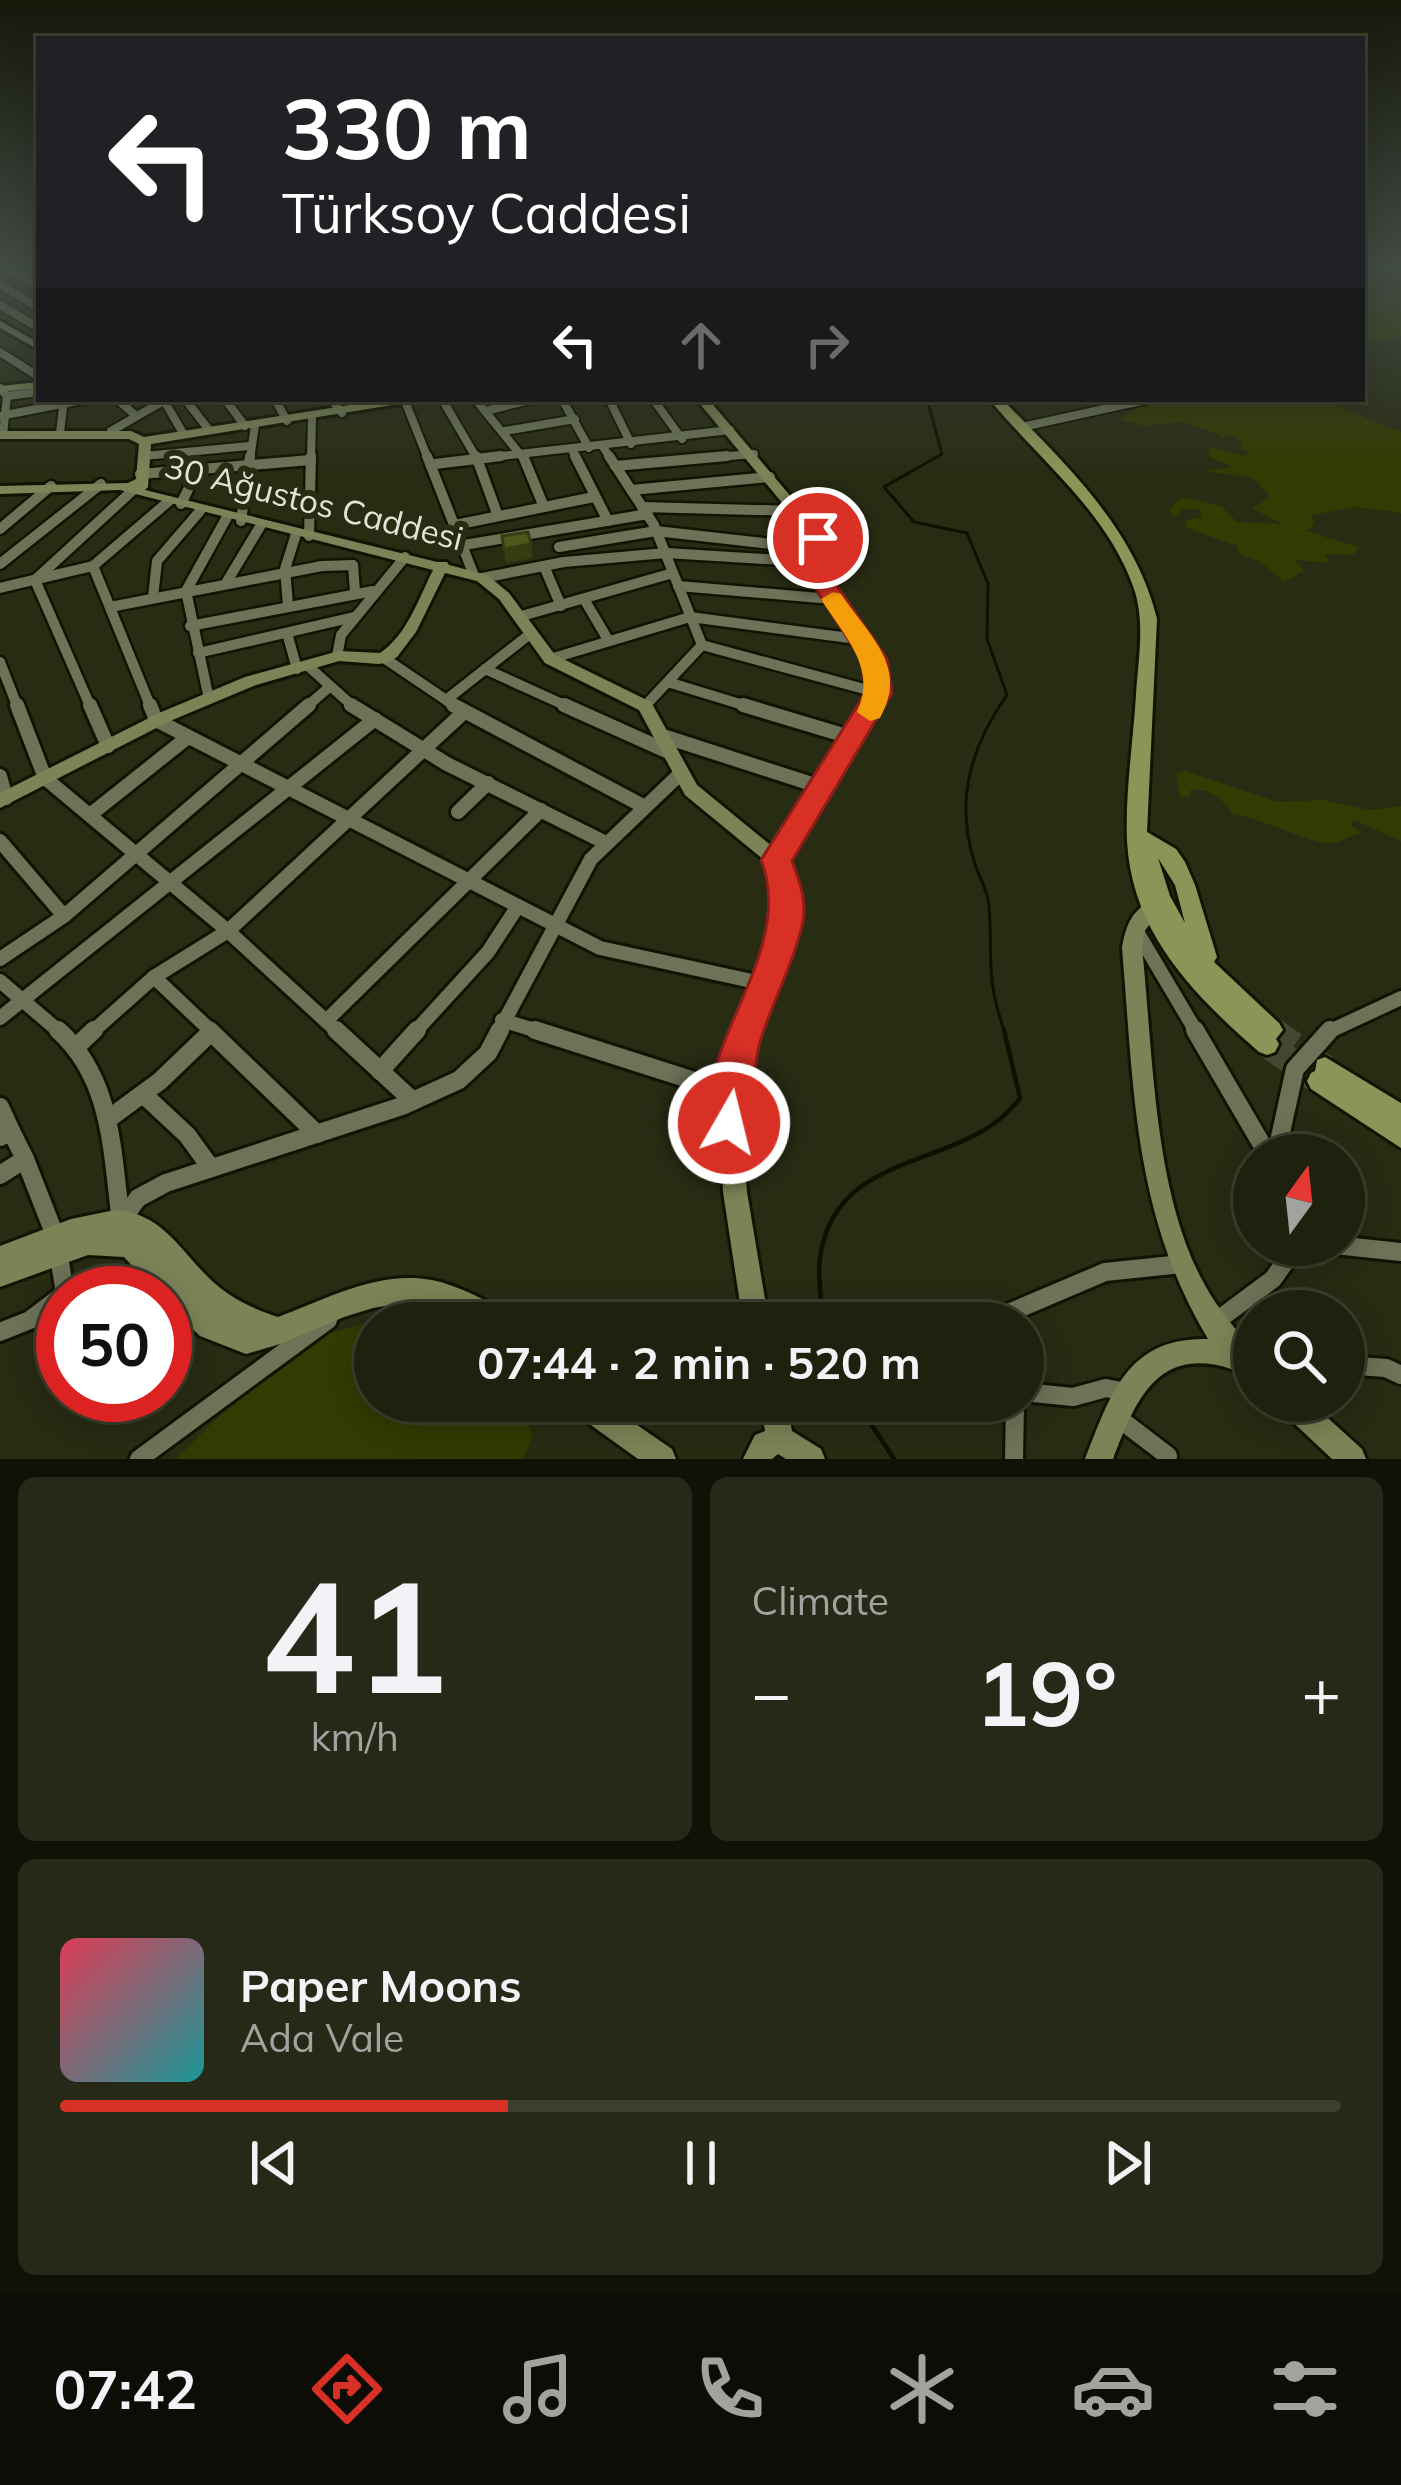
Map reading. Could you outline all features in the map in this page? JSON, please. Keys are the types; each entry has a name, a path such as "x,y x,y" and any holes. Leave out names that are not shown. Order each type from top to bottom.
{"main road":[{"path":"2,391 36,385"},
{"path":"706,402 754,454 815,533 815,555 832,599 879,671 879,693 776,860 790,907 729,1092 735,1192 753,1302"},
{"path":"998,402 1085,498 1143,590 1149,619 1141,677 1140,841 1149,914 1214,998 1269,1037 1172,924 1149,914"},
{"path":"2,435 111,431 144,448 183,433 312,418 361,404"},
{"path":"136,484 144,448"},
{"name":"30 Ağustos Caddesi","path":"0,490 136,484 200,511 478,575 550,659 645,706 680,774 703,803 776,860"},
{"path":"3,799 157,720 209,699 337,656 384,658 401,645 442,565"},
{"path":"1140,841 1178,862 1192,924 1221,984"},
{"path":"1149,914 1132,948 1154,1160 1182,1264 1233,1347"},
{"path":"1401,1117 1322,1075 1401,1136"},
{"path":"0,1258 125,1233 187,1313 207,1327 246,1341 281,1331 362,1294 397,1288 438,1292 458,1302"},
{"path":"0,1275 57,1246"},
{"path":"1202,1352 1214,1337 1214,1323"},
{"path":"1100,1459 1136,1374 1150,1363 1202,1352 1233,1360"},
{"path":"606,1422 662,1459"},
{"path":"783,1422 800,1453"},
{"path":"1311,1422 1352,1459"},
{"path":"757,1459 765,1445 800,1453"}],"street":[{"path":"0,352 36,382"},
{"path":"2,391 2,435"},
{"path":"1,415 78,402"},
{"path":"120,402 135,415"},
{"path":"111,431 159,402"},
{"path":"167,402 183,433"},
{"path":"187,402 209,430"},
{"path":"209,699 186,591 234,519 248,467 250,426 228,402"},
{"path":"277,402 287,421"},
{"path":"333,402 342,413"},
{"path":"401,402 435,464 478,575 666,553 815,555"},
{"path":"444,402 477,458 498,516"},
{"path":"478,402 522,454 544,507"},
{"path":"487,411 522,402"},
{"path":"564,402 645,511 702,644"},
{"path":"610,402 631,444"},
{"path":"655,402 682,440"},
{"path":"1022,428 1137,402"},
{"path":"60,433 64,407"},
{"path":"289,605 285,569 303,535 312,418"},
{"path":"505,431 575,418"},
{"path":"543,424 556,451"},
{"path":"435,464 682,440 730,430"},
{"path":"144,448 250,446"},
{"path":"572,450 608,521"},
{"path":"616,466 754,454"},
{"path":"35,580 136,484 196,470 311,460"},
{"path":"101,484 0,567 3,587 94,566 175,503 196,470"},
{"path":"631,490 770,477"},
{"path":"0,530 51,486"},
{"path":"455,525 594,497"},
{"path":"153,597 157,561 200,511"},
{"path":"464,545 645,511 798,511"},
{"path":"226,583 261,526"},
{"path":"552,531 564,562"},
{"path":"559,547 656,531 815,555"},
{"path":"337,656 341,635 405,556"},
{"path":"110,607 285,569 352,565 355,592"},
{"path":"94,566 157,720 471,877 600,948 765,983"},
{"path":"544,566 561,606"},
{"path":"518,617 676,579 832,599"},
{"path":"35,580 108,746"},
{"path":"190,626 373,591"},
{"path":"584,599 607,638"},
{"path":"198,653 354,617"},
{"path":"550,659 607,638 690,617 857,639"},
{"path":"287,633 303,668 327,689 488,783 606,843"},
{"path":"446,700 530,634"},
{"path":"645,706 702,644"},
{"path":"702,644 879,693"},
{"path":"384,658 464,712 643,806"},
{"path":"0,662 45,778 228,931 413,1101"},
{"path":"485,669 669,746 818,786"},
{"path":"671,683 853,738"},
{"path":"0,959 64,916 327,689"},
{"path":"76,1047 154,977 228,931 429,750 464,712"},
{"path":"0,1018 375,719"},
{"path":"91,815 188,736"},
{"path":"125,1233 139,1198 211,1168 413,1101 459,1079 488,1053 555,925 606,843 680,774"},
{"path":"0,776 3,799"},
{"path":"458,812 488,783"},
{"path":"326,1022 541,810"},
{"path":"0,841 64,916"},
{"path":"380,1071 488,952 518,906"},
{"path":"1149,914 1261,1134"},
{"path":"154,977 317,1134"},
{"path":"0,981 17,1005 76,1047 111,1117 125,1233"},
{"path":"1276,1134 1298,1056 1328,1030 1401,998"},
{"path":"502,1020 729,1092"},
{"path":"111,1117 211,1032"},
{"path":"143,1094 187,1135 211,1168"},
{"path":"0,1106 6,1134 25,1159 60,1266"},
{"path":"0,1174 25,1159"},
{"path":"1365,1248 1401,1252"},
{"path":"1035,1302 1105,1272 1182,1264"},
{"path":"1214,1323 1273,1280 1283,1266"},
{"path":"139,1459 362,1294"},
{"path":"0,1332 36,1315"},
{"path":"1365,1366 1401,1375"},
{"path":"1044,1394 1073,1397 1106,1388 1168,1456"},
{"path":"1014,1459 1015,1422"}],"green space":[{"path":"1365,336 1401,337 1365,343"},
{"path":"1153,402 1325,402 1401,432 1401,513 1358,507 1311,515 1315,524 1306,531 1359,547 1354,554 1324,555 1331,563 1295,560 1304,571 1284,582 1259,561 1239,554 1237,546 1187,528 1184,521 1202,517 1198,509 1184,509 1175,517 1168,511 1181,497 1221,506 1237,522 1283,524 1252,509 1270,496 1253,478 1205,471 1233,467 1208,456 1211,447 1243,456 1249,452 1239,448 1244,442 1231,436 1216,439 1221,435 1183,422 1144,426 1117,419"},
{"path":"1185,771 1277,802 1323,800 1370,810 1401,806 1401,841 1354,820 1351,825 1361,833 1326,843 1234,815 1209,792 1189,791 1191,796 1180,798 1176,774"},
{"path":"354,1327 354,1422 527,1422 533,1436 523,1459 176,1459 218,1417 332,1332"}],"building":[{"path":"528,532 531,544 504,549 502,536"}],"waterway":[{"path":"928,402 942,454 884,487 914,522 967,533 988,584 987,639 1007,695 976,754 966,816 974,861 988,899 992,983 1005,1033"},
{"path":"821,1302 820,1258 831,1222 850,1196 876,1177 969,1138 997,1121 1020,1098 1004,1030"},
{"path":"870,1422 894,1459"}],"tunnel":[{"path":"1271,1030 1276,1033"},
{"path":"1272,1030 1325,1068"},
{"path":"1267,1044 1319,1081"}],"slow traffic":[{"path":"833,599 879,671 879,693 870,712"}],"route":[{"path":"729,1123 729,1092 743,1040 788,922 787,887 776,860 801,812 866,720 881,680 874,659 819,577 814,562 818,538"}]}
